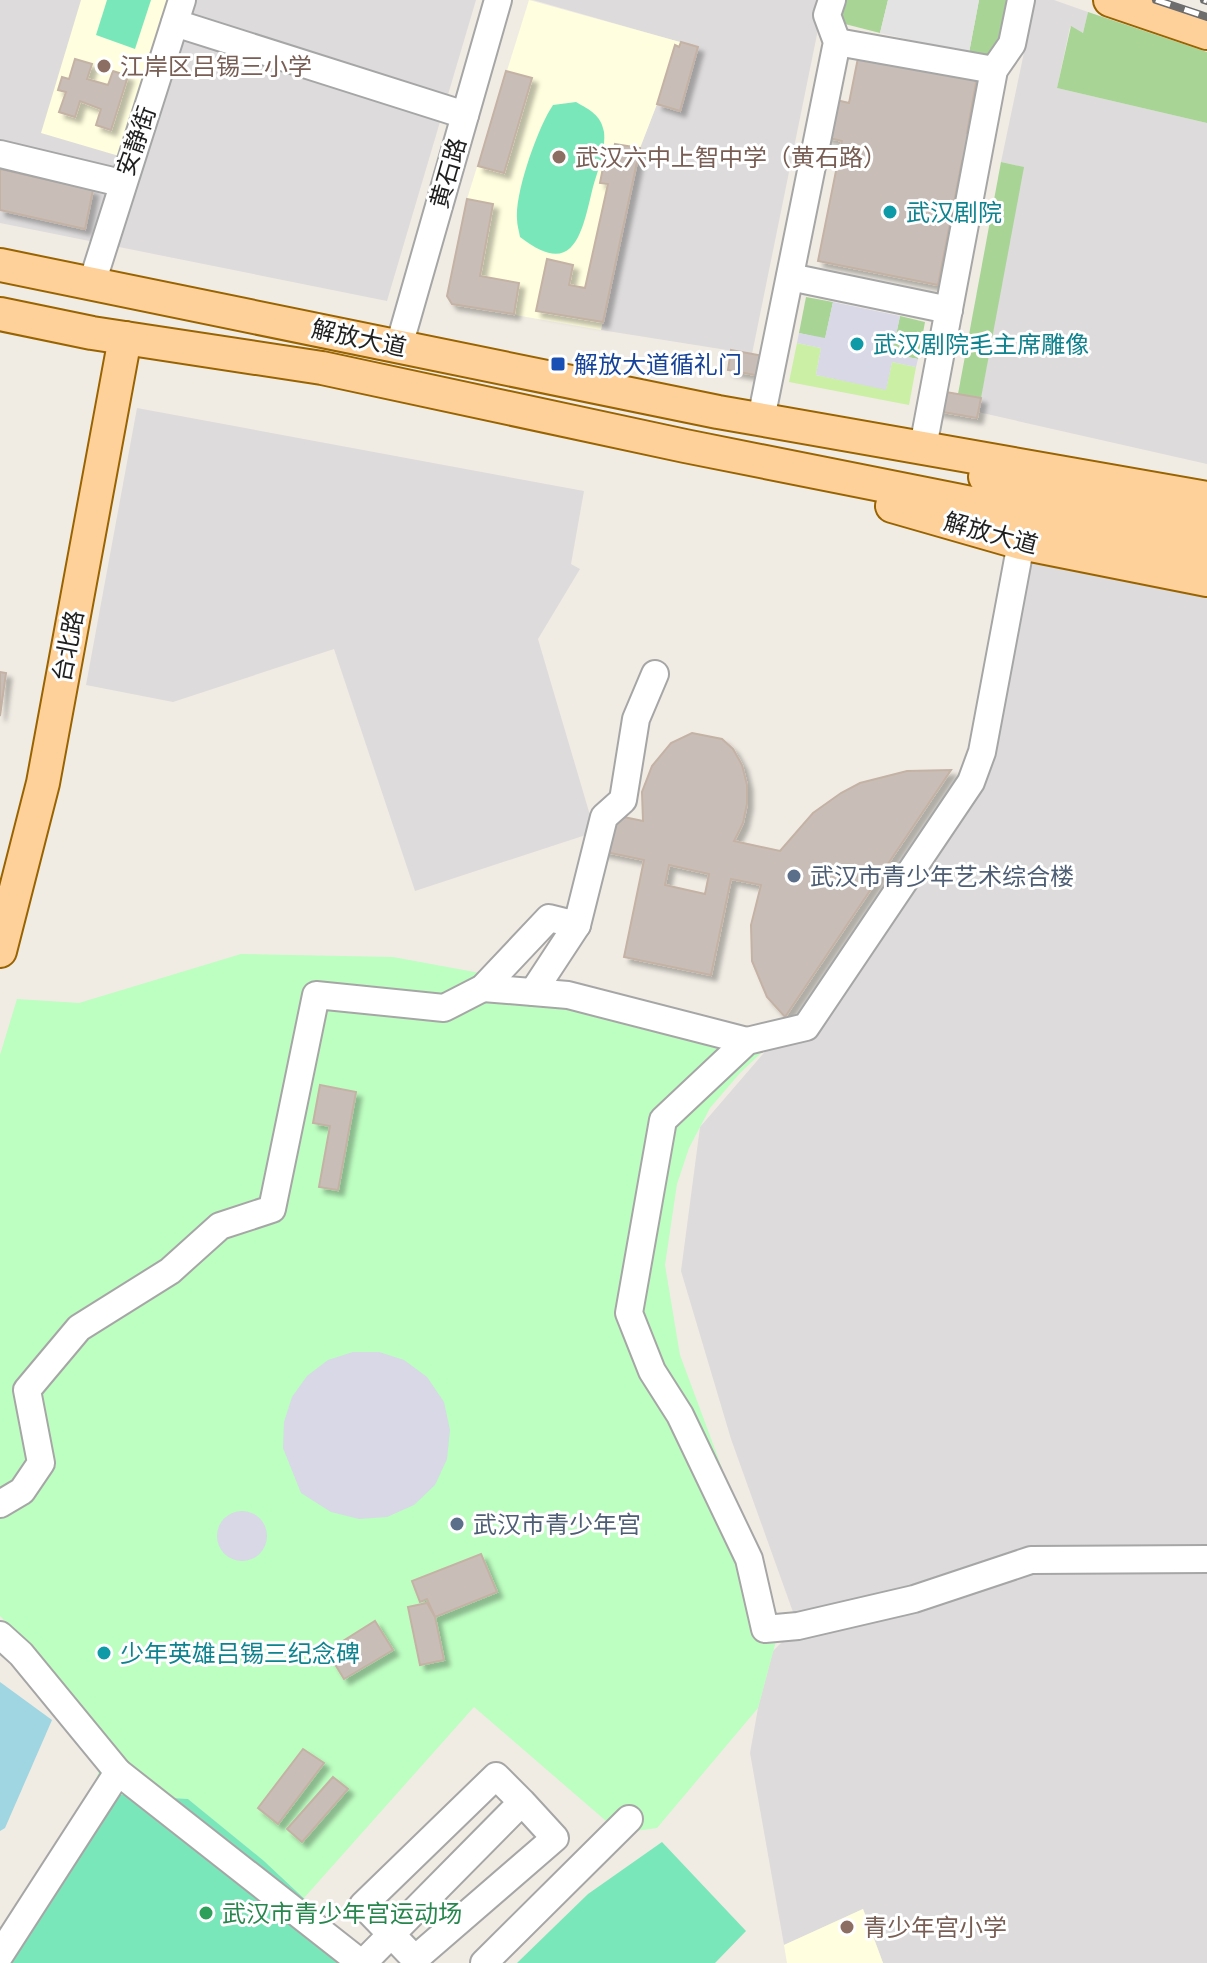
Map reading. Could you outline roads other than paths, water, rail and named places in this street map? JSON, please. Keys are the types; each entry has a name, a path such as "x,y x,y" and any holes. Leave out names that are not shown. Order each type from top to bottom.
{"main road":[{"path":"1127,3 1207,33"},
{"name":"解放大道","path":"0,265 718,412 1129,513 1207,527"},
{"name":"解放大道","path":"0,314 125,338 322,368 685,446 1207,550"},
{"name":"台北路","path":"0,951 43,783 125,338"},
{"name":"解放大道","path":"718,412 1207,498"},
{"name":"解放大道","path":"685,446 1021,543 1207,580"}],"street":[{"name":"黄石路","path":"399,346 498,0"},
{"path":"761,419 837,42 827,15 832,0"},
{"path":"923,447 994,70 1012,44 1021,0"},
{"path":"178,12 465,115"},
{"name":"安静街","path":"92,283 121,183 178,12"},
{"path":"837,42 994,70"},
{"path":"0,154 121,183"},
{"path":"790,277 949,310"},
{"path":"483,988 568,995 747,1041 806,1027 962,799 982,752 1021,543"},
{"path":"533,992 577,925 604,817 623,800 636,719 655,674"},
{"path":"0,1504 22,1491 41,1463 27,1390 79,1328 170,1271 220,1226 272,1209 316,995 444,1008 483,988 549,918 577,925"},
{"path":"747,1041 663,1120 629,1313 652,1371 680,1415 749,1559 765,1629 798,1626 914,1599 1031,1560 1207,1559"},
{"path":"0,1635 21,1654 118,1772 362,1963 522,1802"},
{"path":"0,1955 118,1772"},
{"path":"496,1776 522,1802 555,1838 415,1959 363,1905 496,1776"},
{"path":"484,1963 629,1819"}],"water":[{"path":"0,1682 52,1720 5,1828 0,1831"}],"railway":[{"path":"1156,0 1207,17"}],"place":[{"name":"江岸区吕锡三小学","path":"104,66"},
{"name":"武汉六中上智中学（黄石路）","path":"559,157"},
{"name":"武汉剧院","path":"890,212"},
{"name":"武汉剧院毛主席雕像","path":"857,344"},
{"name":"解放大道循礼门","path":"558,364"},
{"name":"武汉市青少年艺术综合楼","path":"794,876"},
{"name":"武汉市青少年宫","path":"457,1524"},
{"name":"少年英雄吕锡三纪念碑","path":"104,1653"},
{"name":"武汉市青少年宫运动场","path":"206,1913"},
{"name":"青少年宫小学","path":"847,1927"}]}
